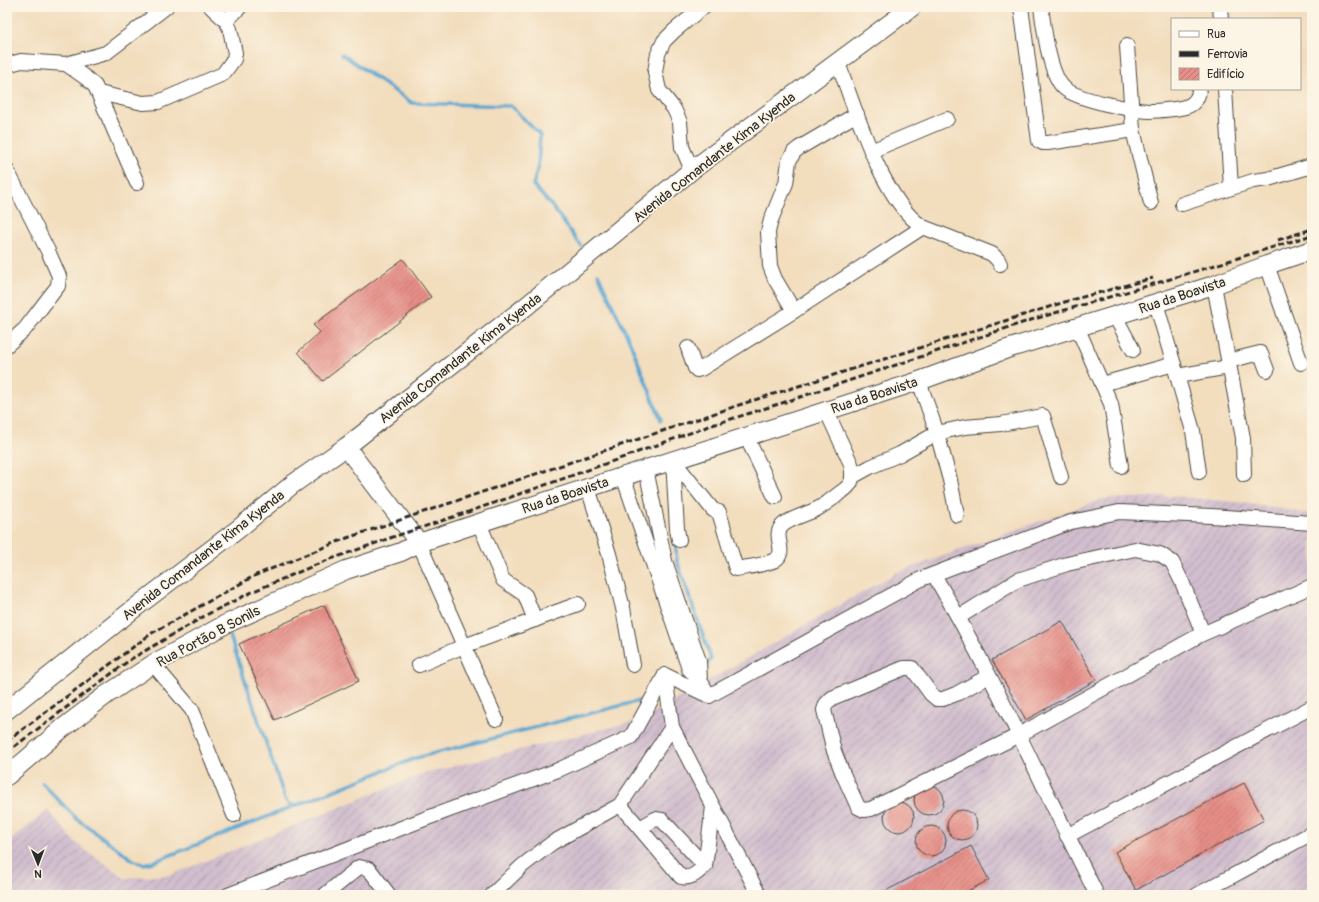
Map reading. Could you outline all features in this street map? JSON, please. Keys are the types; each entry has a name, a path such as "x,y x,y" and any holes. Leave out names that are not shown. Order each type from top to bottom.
{"main road":[{"name":"Avenida Comandante Kima Kyenda","path":"7,710 136,606 227,538 293,484 346,447 524,308 692,170 912,7"},
{"name":"Rua da Boavista","path":"427,541 919,381 1077,327 1214,285 1312,250"},
{"path":"346,447 427,541"},
{"name":"Rua Portão B Sonils","path":"7,776 63,728 106,695 153,664 226,624 275,601 346,570 401,552 427,541"}],"street":[{"path":"7,65 21,61 66,64 106,53 166,7"},
{"path":"99,93 143,103 158,102 223,74 234,59 235,53 230,29 226,21 211,7"},
{"path":"226,21 240,7"},
{"path":"692,170 682,147 680,122 674,109 659,90 655,72 658,54 664,40 703,7"},
{"path":"1021,7 1039,141 1048,143 1133,130"},
{"path":"1041,7 1049,56 1056,75 1064,88 1077,95 1148,111 1188,106 1195,101 1199,90"},
{"path":"1220,7 1221,18"},
{"path":"1127,46 1133,130 1151,203"},
{"path":"838,63 888,188 907,214 916,223 923,227 988,252 996,257 1000,264"},
{"path":"66,64 95,86 137,183"},
{"path":"1225,90 1232,188"},
{"path":"794,311 775,279 770,266 768,232 771,220 786,183 789,161 794,152 799,148 858,114"},
{"path":"872,151 947,119"},
{"path":"1182,204 1252,181 1268,179 1312,166"},
{"path":"7,170 59,276 58,286 25,328 7,345"},
{"path":"688,348 695,368 699,370 794,311 923,227"},
{"path":"1267,265 1301,363"},
{"path":"1214,285 1243,438 1244,475"},
{"path":"1156,303 1193,431 1199,472"},
{"path":"1115,316 1133,350"},
{"path":"1077,327 1111,404 1121,466"},
{"path":"1102,384 1175,370 1229,364 1260,353 1267,370"},
{"path":"919,381 937,433 950,480 956,515"},
{"path":"673,460 713,510 719,512 736,569 775,560 779,556 780,552 778,532 784,524 819,508 850,484 852,476 851,464 826,410"},
{"path":"852,476 900,454 937,433 965,427 1001,424 1043,416 1061,477"},
{"path":"746,436 775,497"},
{"path":"673,460 679,540"},
{"path":"646,469 665,561 699,661 700,680"},
{"path":"623,476 689,669 700,680 709,696"},
{"path":"588,488 609,554 623,608 633,665"},
{"path":"709,696 921,579 1072,522 1119,512 1312,523"},
{"path":"479,523 504,580 525,595 534,620"},
{"path":"427,541 464,646 496,719"},
{"path":"959,617 1018,580 1068,564 1135,549 1160,554 1172,562 1200,626 1200,635"},
{"path":"934,575 959,617 1019,735 1097,895"},
{"path":"988,676 956,694 943,699 937,699 931,694 912,668 904,668 832,698 826,704 824,710 834,751 858,807 864,810 871,809 1019,735 1200,635 1312,586"},
{"path":"419,666 464,646 578,604"},
{"path":"153,664 192,710 234,815"},
{"path":"665,675 709,696"},
{"path":"665,675 672,727 759,895"},
{"path":"228,895 422,820 558,770 631,737 665,675"},
{"path":"1067,836 1312,707"},
{"path":"492,895 522,866 552,843 620,805 672,727"},
{"path":"620,805 681,877 693,876 705,866 713,807"},
{"path":"640,828 655,819 662,820 705,866"},
{"path":"1197,895 1312,833"},
{"path":"325,895 359,867 369,869 389,895"}],"shaded area":[{"path":"1173,496 1244,503 1312,514 1312,895 7,895 7,843 48,810 76,843 125,878 171,875 422,774 640,720 896,573 1102,499"}],"building":[{"path":"403,259 431,297 323,381 298,352 320,332 313,325"},
{"path":"324,605 359,681 275,720 239,644"},
{"path":"1062,621 1096,680 1026,720 992,660"},
{"path":"1244,783 1264,820 1136,890 1115,852"},
{"path":"929,785 940,789 944,800 940,811 929,815 918,811 914,800 918,789"},
{"path":"899,802 910,806 914,817 910,828 899,832 888,828 884,817 888,806"},
{"path":"962,810 973,814 977,825 973,836 962,840 951,836 947,825 951,814"},
{"path":"931,826 942,830 946,841 942,852 931,856 920,852 916,841 920,830"},
{"path":"971,846 989,880 960,895 878,895"}],"waterway":[{"path":"342,54 412,103 511,106 540,135 538,167 533,185 551,205 581,246"},
{"path":"598,274 630,342 661,420"},
{"path":"675,541 677,561 711,659 706,666"},
{"path":"228,630 285,799 289,804 295,806"},
{"path":"42,783 76,818 133,860 143,864 153,862 416,758 647,699"}],"railway":[{"path":"1278,240 1312,229"},
{"path":"7,752 131,659 208,614 254,591 320,563 619,459 709,426 1031,320 1312,235"},
{"path":"7,741 152,633 256,575 347,538 745,403 1068,301 1153,278"}]}
